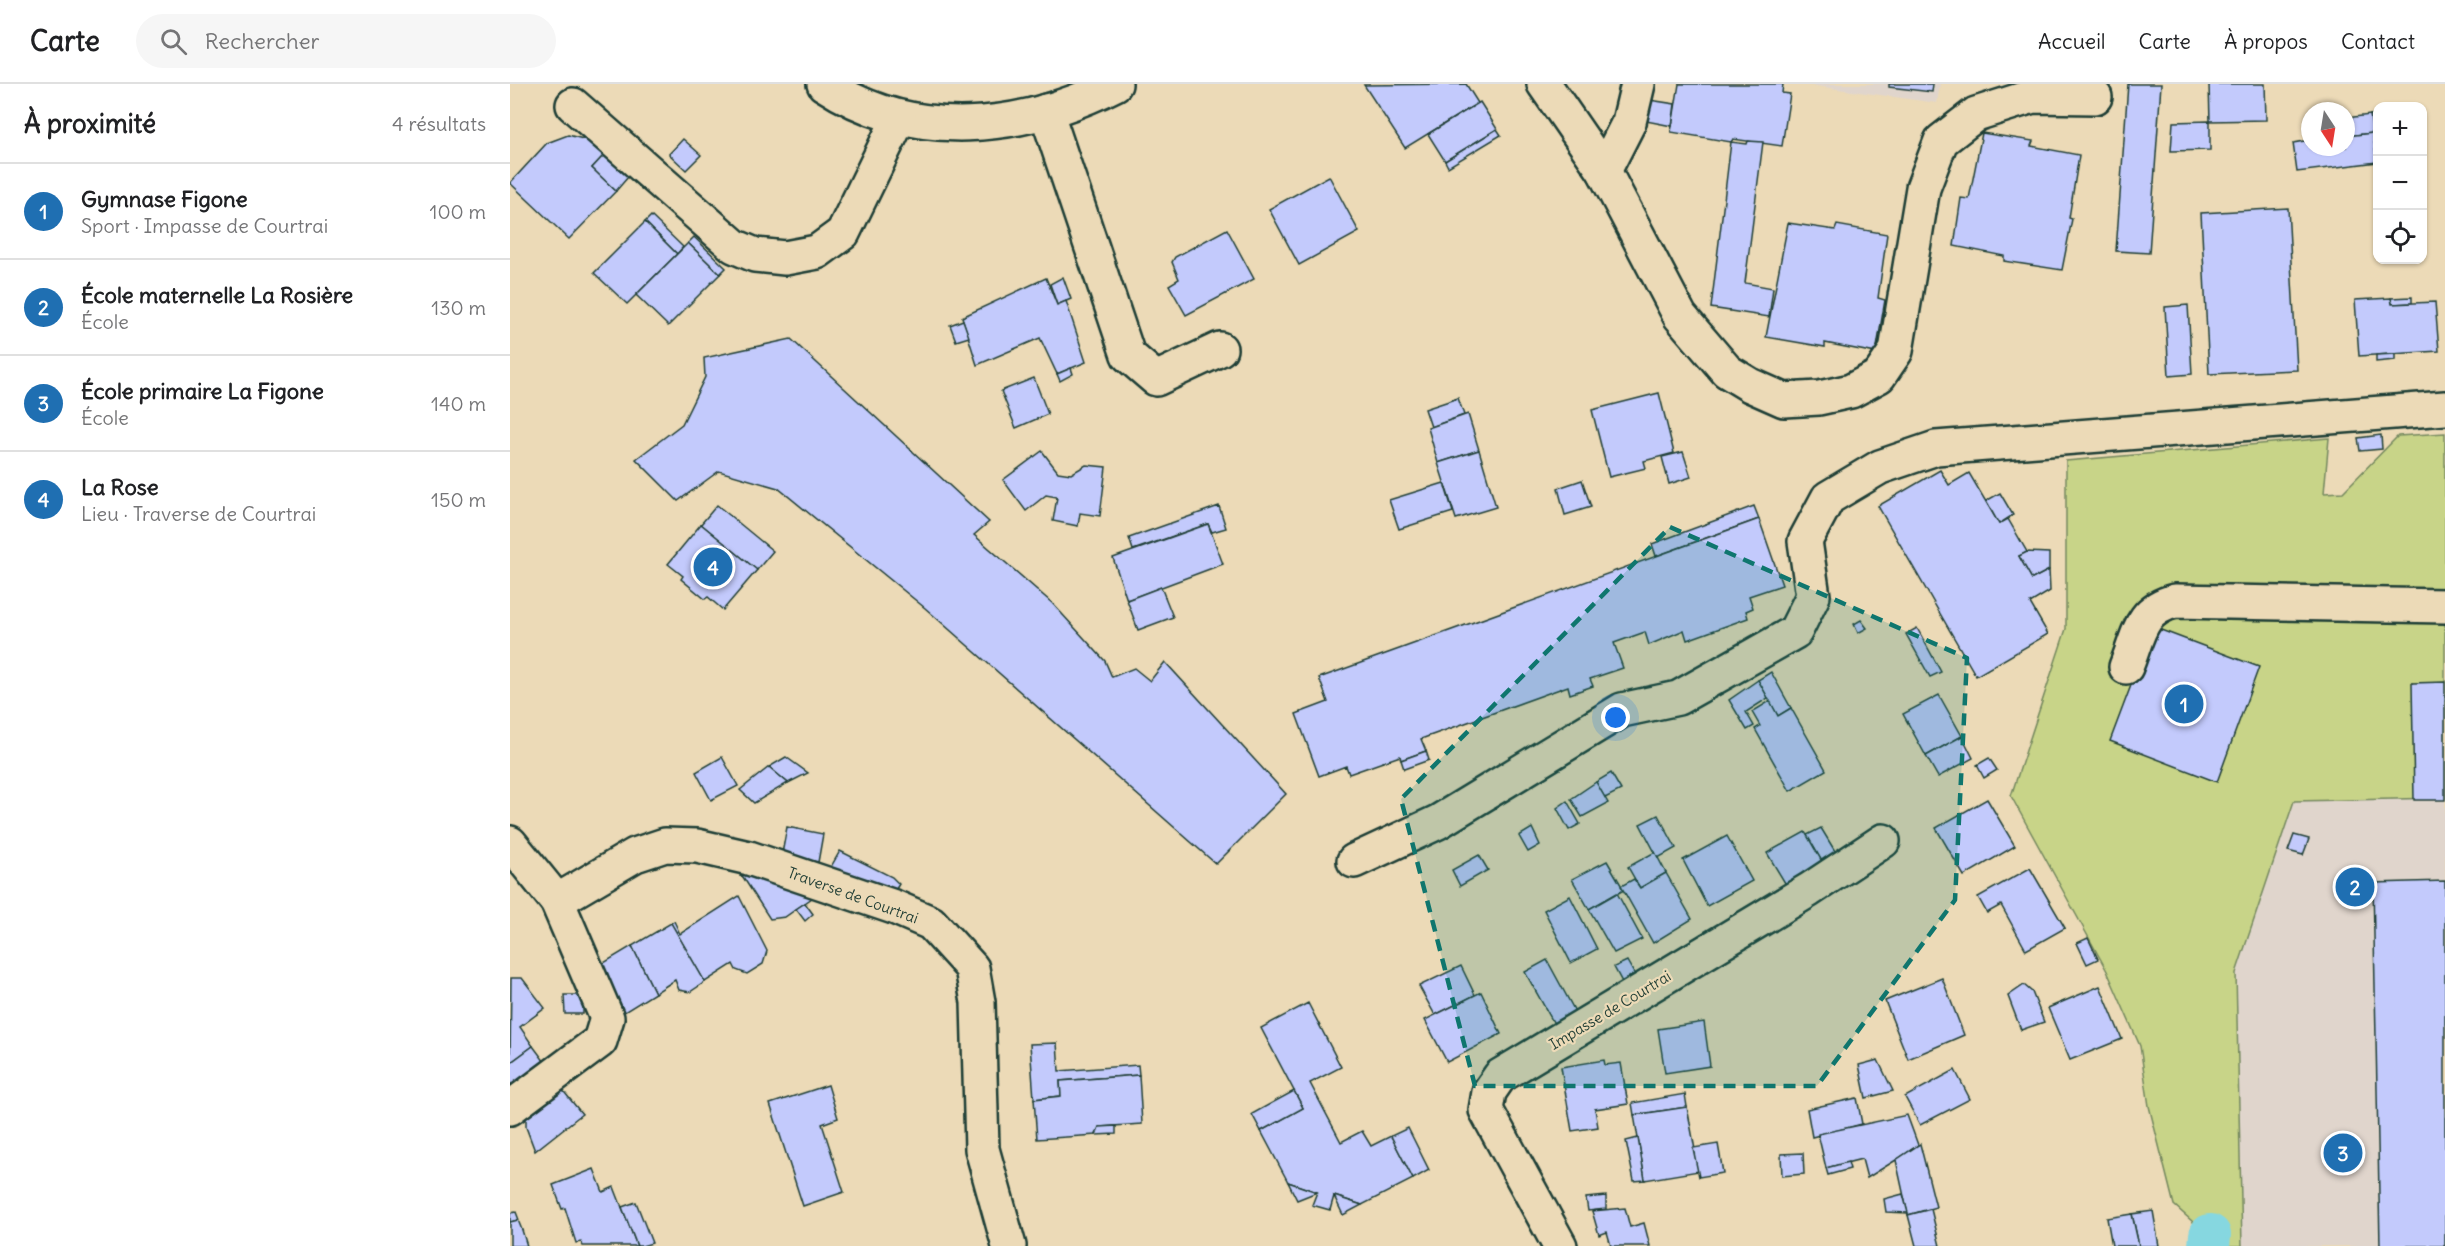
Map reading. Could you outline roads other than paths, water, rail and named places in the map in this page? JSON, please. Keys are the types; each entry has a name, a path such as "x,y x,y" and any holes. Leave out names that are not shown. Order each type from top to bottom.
{"street":[{"path":"824,84 849,101 899,118 939,124 987,123 1046,111 1115,84"},
{"path":"1544,84 1604,171 1680,316 1727,371 1750,386 1784,400 1819,398 1851,391 1880,376 1896,351 1923,188 1941,141 1976,114 2033,96 2095,97"},
{"path":"1604,171 1629,122 1638,84"},
{"path":"573,105 734,246 755,255 785,258 817,252 843,233 899,118"},
{"path":"1046,111 1128,355 1155,379 1220,348"},
{"path":"1354,861 1438,822 1622,710 1678,698 1795,632 1813,596 1805,541 1828,498 1880,467 1936,448 2445,408"},
{"path":"2126,667 2149,612 2160,605 2175,601 2445,606"},
{"name":"Impasse de Courtrai","path":"1560,1246 1486,1110 1490,1092 1500,1076 1809,890 1883,841"},
{"path":"510,843 557,901 607,1018 600,1041 510,1108"},
{"name":"Traverse de Courtrai","path":"557,901 635,855 665,845 697,846 749,858 894,907 931,923 972,969 978,1002 982,1149 1009,1246"}],"waterway":[{"path":"2209,1246 2210,1235"}],"place":[{"name":"La Rose","path":"713,567"},
{"name":"Gymnase Figone","path":"2184,704"},
{"name":"École maternelle La Rosière","path":"2355,887"},
{"name":"École primaire La Figone","path":"2343,1153"}]}
